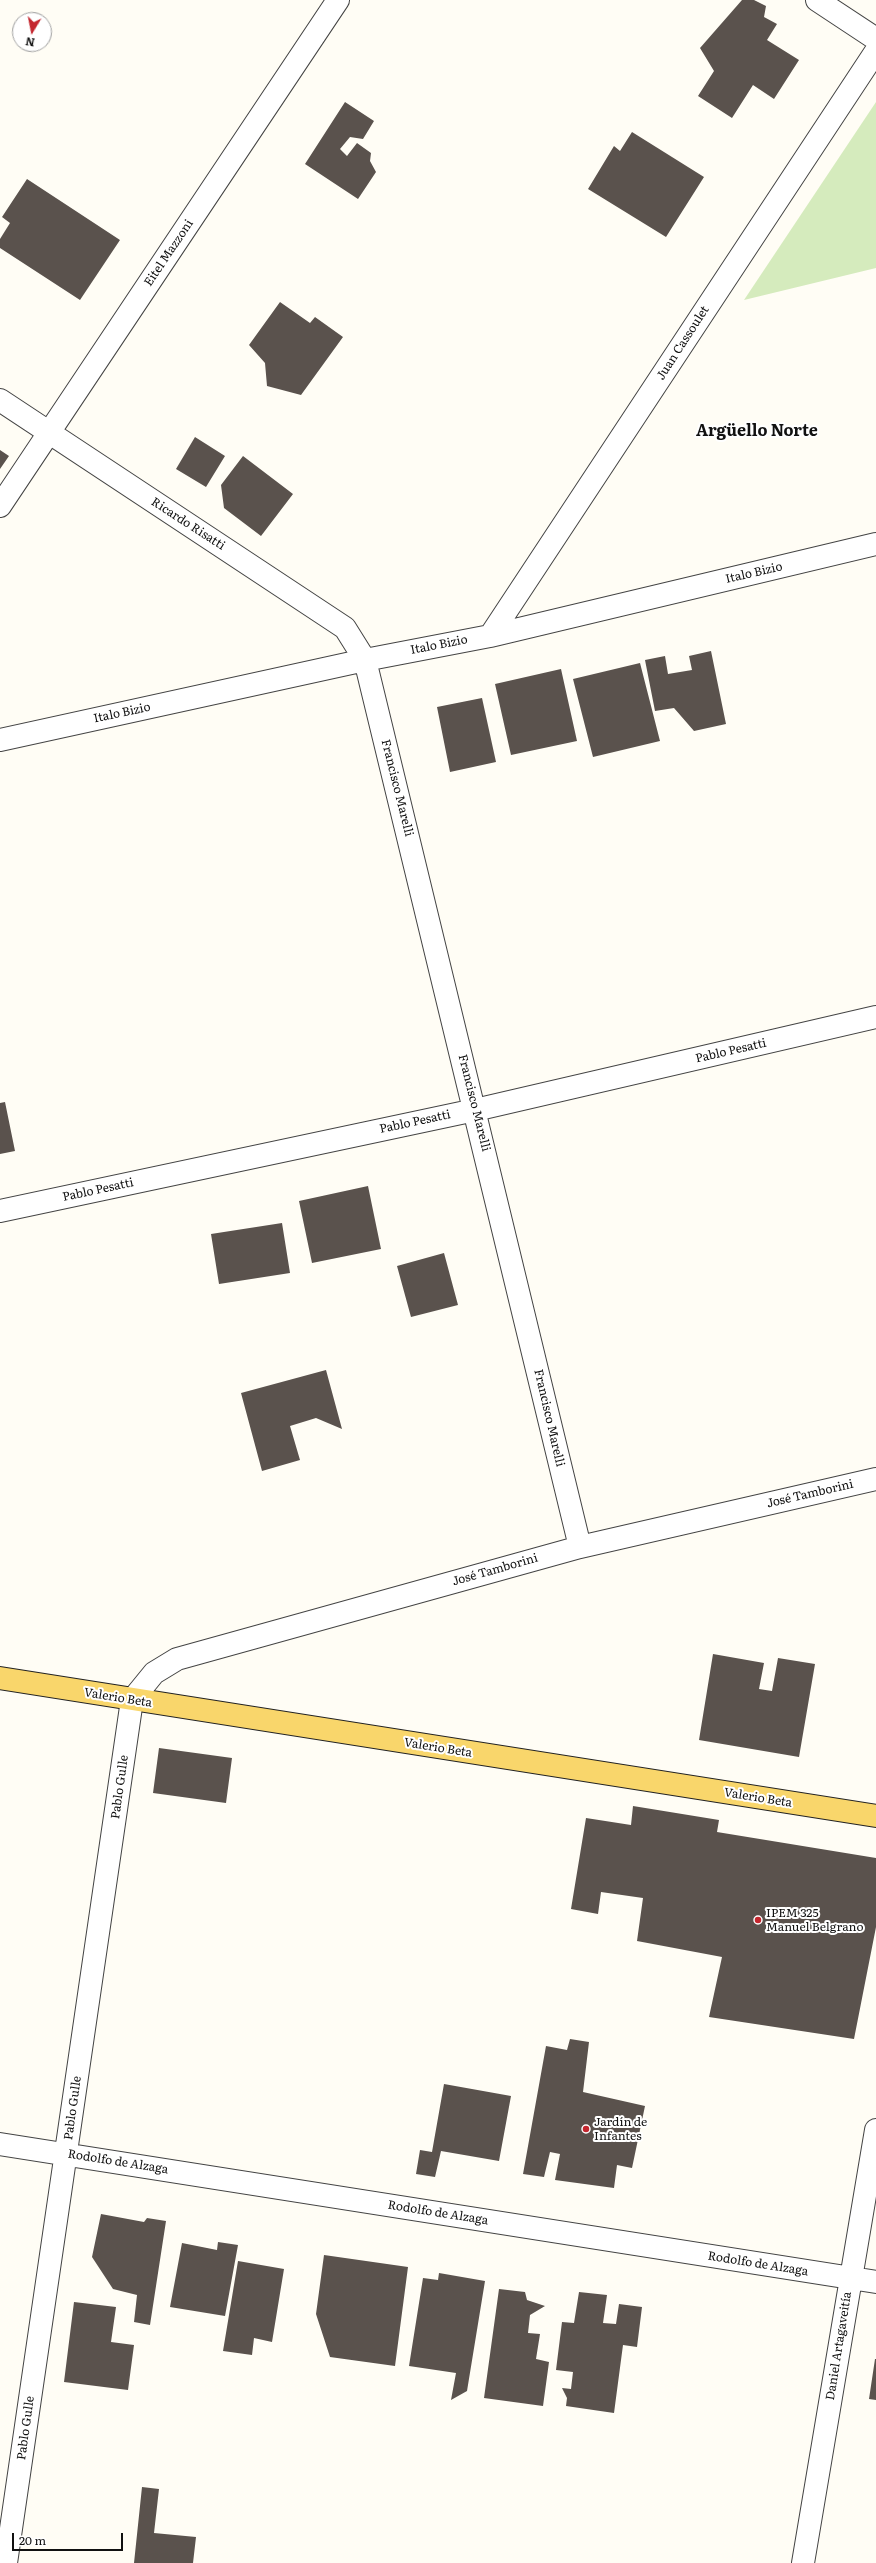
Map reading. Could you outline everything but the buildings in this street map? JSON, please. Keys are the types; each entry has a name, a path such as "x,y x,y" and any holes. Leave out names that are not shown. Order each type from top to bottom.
{"main road":[{"name":"Valerio Beta","path":"0,1678 876,1816"}],"street":[{"name":"Eitel Mazzoni","path":"0,506 338,0"},
{"path":"818,0 876,39"},
{"name":"Juan Cassoulet","path":"490,636 876,51"},
{"name":"Ricardo Risatti","path":"0,400 345,628 366,660"},
{"name":"Italo Bizio","path":"0,740 366,660 490,636 876,544"},
{"name":"Francisco Marelli","path":"366,660 580,1547"},
{"name":"Pablo Pesatti","path":"0,1211 475,1110 876,1017"},
{"name":"José Tamborini","path":"132,1700 154,1673 177,1659 580,1547 876,1479"},
{"name":"Pablo Gulle","path":"6,2563 67,2154 132,1700"},
{"name":"Daniel Artagaveitía","path":"803,2563 876,2130"},
{"name":"Rodolfo de Alzaga","path":"0,2144 876,2282"}],"green space":[{"path":"876,102 876,268 744,300"}],"place":[{"name":"IPEM 325 Manuel Belgrano","path":"758,1920"},
{"name":"Jardín de Infantes","path":"586,2129"}],"district":[{"name":"Argüello Norte","path":"757,431"}]}
